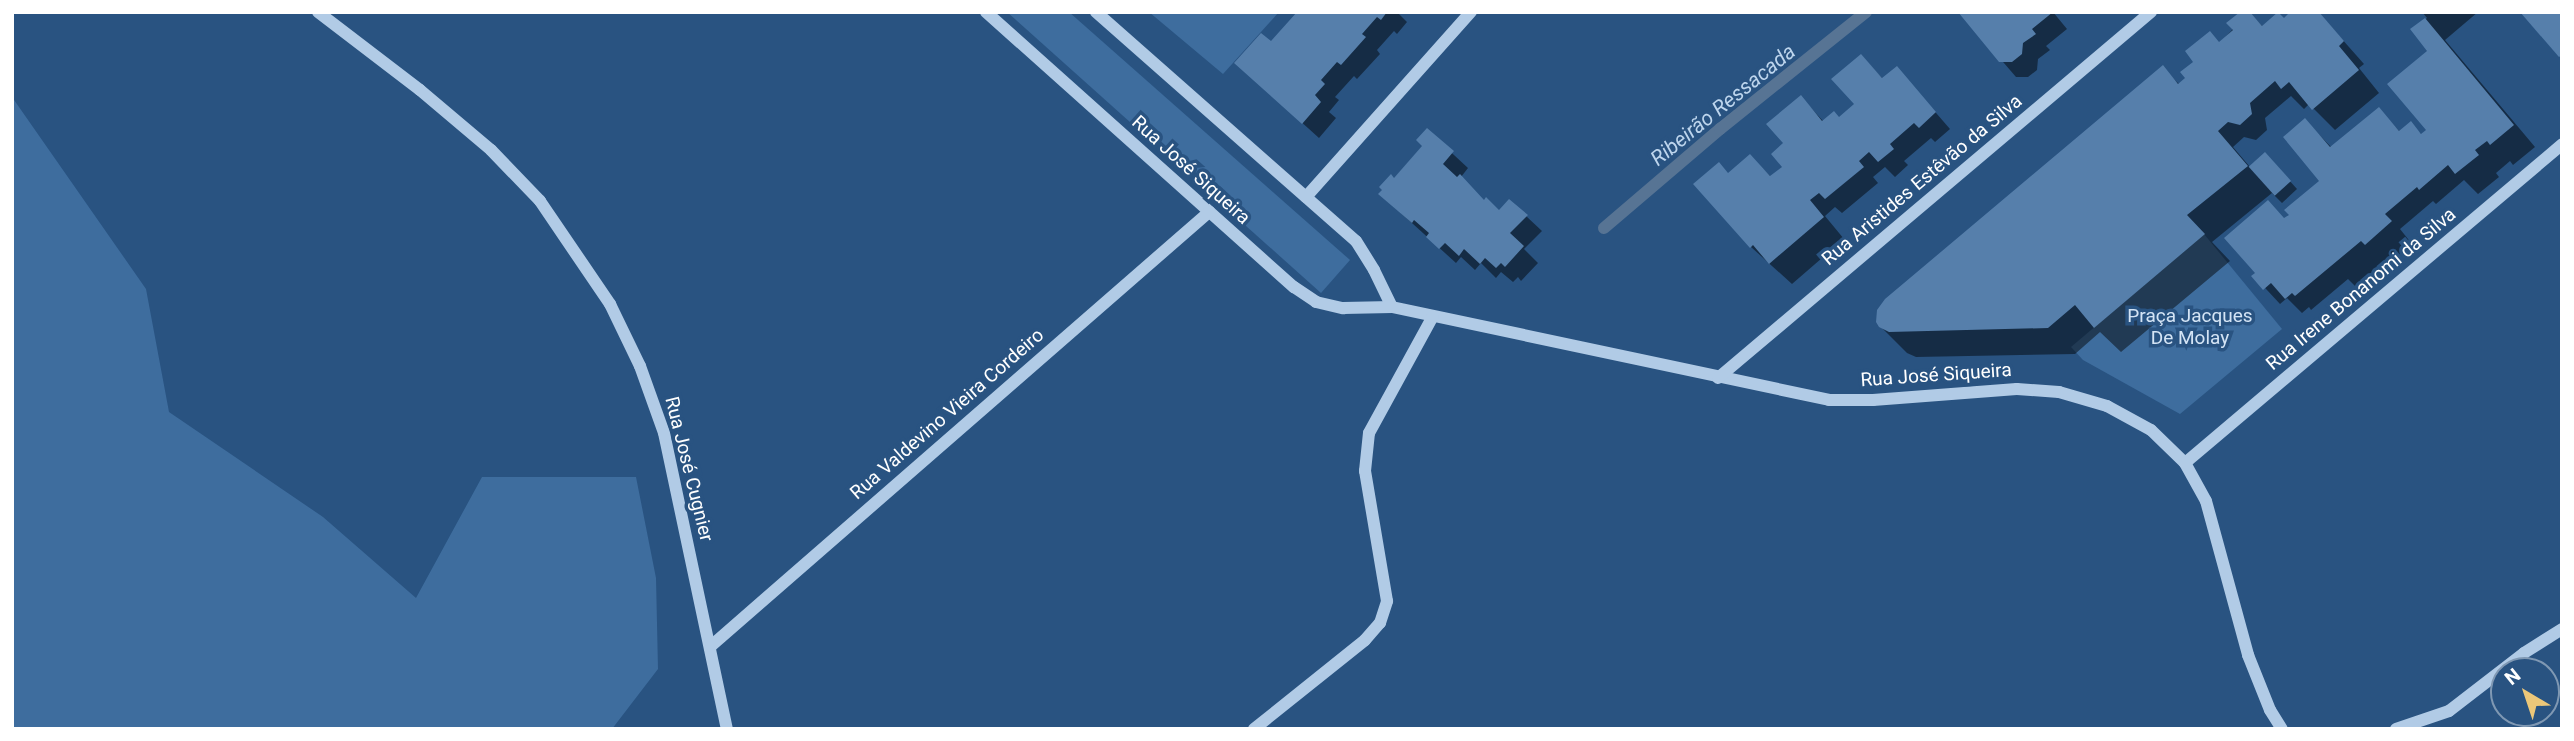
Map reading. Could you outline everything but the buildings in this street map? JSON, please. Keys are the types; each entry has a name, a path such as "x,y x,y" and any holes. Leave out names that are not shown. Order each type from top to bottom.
{"street":[{"name":"Rua José Cugnier","path":"318,12 420,90 491,150 540,201 610,304 640,366 664,433 727,729"},
{"name":"Rua José Siqueira","path":"986,12 1294,287 1316,302 1343,308 1392,307 1829,400 1873,400 2017,389 2059,392 2107,405 2151,430 2185,463 2206,501 2248,655 2270,710 2282,729"},
{"path":"1096,12 1356,242 1374,270 1392,307"},
{"path":"1306,197 1471,12"},
{"name":"Rua Aristides Estêvão da Silva","path":"1718,377 2151,12"},
{"name":"Rua Irene Bonanomi da Silva","path":"2185,463 2562,144"},
{"name":"Rua Valdevino Vieira Cordeiro","path":"711,646 1209,212"},
{"path":"1254,729 1365,640 1380,623 1387,601 1366,471 1369,433 1433,316"},
{"path":"2396,729 2449,711 2524,653 2562,629"}],"green space":[{"path":"1007,12 1069,12 1350,260 1321,293"},
{"path":"1149,12 1279,12 1223,74"},
{"path":"12,97 146,289 169,412 323,517 416,598 482,477 636,477 656,578 658,669 612,729 12,729"},
{"name":"Praça Jacques De Molay","path":"2204,234 2282,329 2180,414 2083,360 2071,347"}],"waterway":[{"name":"Ribeirão Ressacada","path":"1604,228 1720,129 1866,12"}]}
